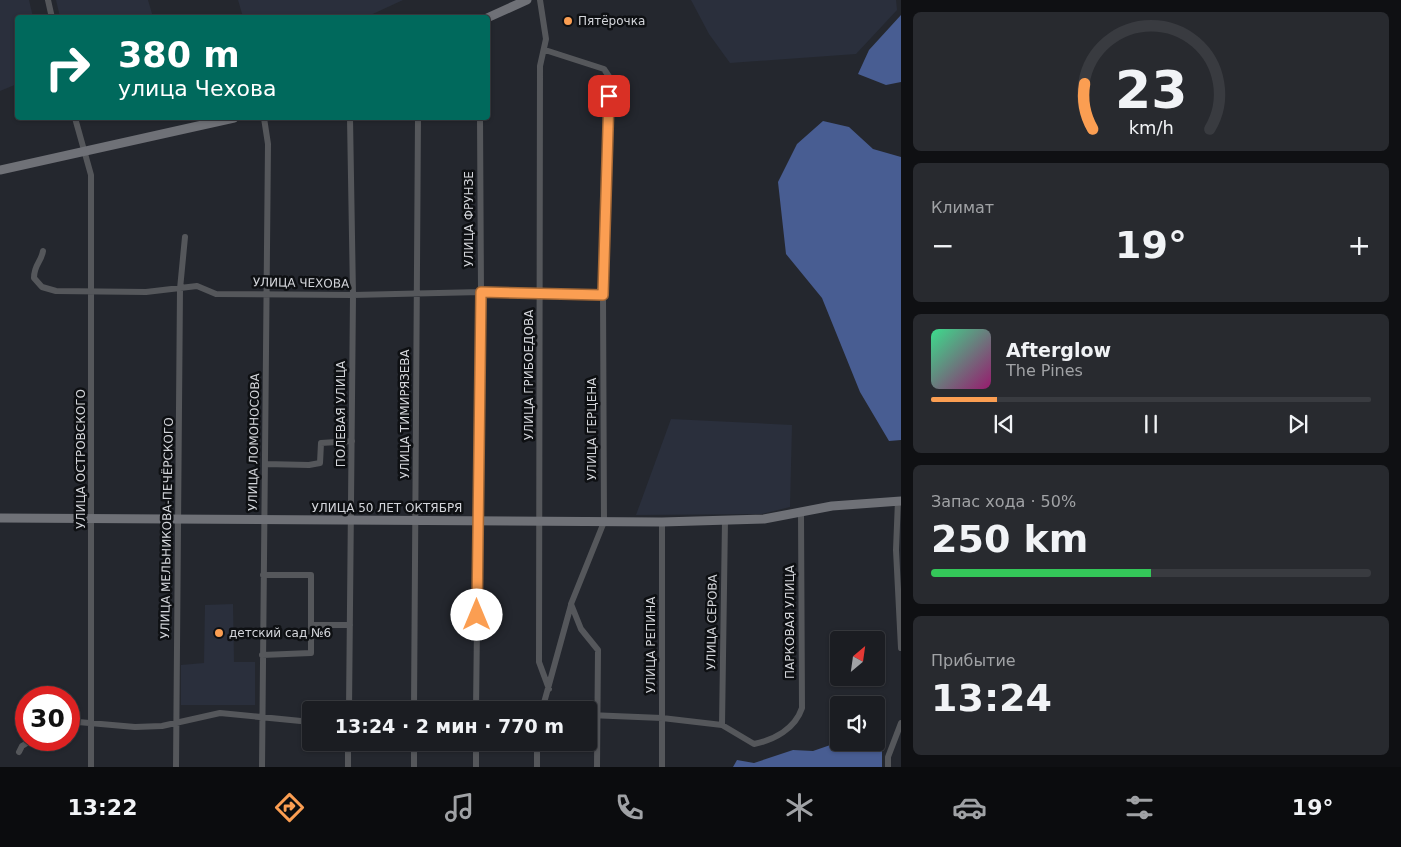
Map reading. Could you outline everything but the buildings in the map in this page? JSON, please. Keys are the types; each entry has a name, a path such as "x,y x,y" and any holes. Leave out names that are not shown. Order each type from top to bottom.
{"street":[{"path":"48,0 51,15"},
{"path":"490,17 527,0"},
{"name":"УЛИЦА ГРИБОЕДОВА","path":"540,0 546,39 540,66 539,662 549,689"},
{"name":"УЛИЦА ГЕРЦЕНА","path":"545,50 604,68 610,78 603,295 604,522 571,604 545,701"},
{"name":"УЛИЦА ОСТРОВСКОГО","path":"76,120 91,175 91,767"},
{"path":"0,170 225,120"},
{"name":"УЛИЦА ЛОМОНОСОВА","path":"262,767 268,144 264,120"},
{"name":"ПОЛЕВАЯ УЛИЦА","path":"348,701 352,441 350,120"},
{"name":"УЛИЦА ТИМИРЯЗЕВА","path":"414,701 418,120"},
{"name":"УЛИЦА ФРУНЗЕ","path":"476,701 481,292 480,120"},
{"name":"УЛИЦА МЕЛЬНИКОВА-ПЕЧЁРСКОГО","path":"176,767 180,289 185,237"},
{"name":"УЛИЦА ЧЕХОВА","path":"43,251 42,257 34,267 34,278 42,286 56,291 146,292 197,286 216,294 352,295 481,292 603,295"},
{"path":"265,464 309,465 320,463 321,443 352,441"},
{"path":"900,501 896,550 901,648"},
{"name":"УЛИЦА 50 ЛЕТ ОКТЯБРЯ","path":"0,518 662,522 764,520 801,514 832,506 900,501"},
{"name":"ПАРКОВАЯ УЛИЦА","path":"722,725 754,744 770,741 791,727 800,716 802,708 801,514"},
{"name":"УЛИЦА СЕРОВА","path":"722,725 725,520"},
{"name":"УЛИЦА РЕПИНА","path":"662,522 662,767"},
{"path":"262,654 311,653 311,576 263,575"},
{"path":"571,604 581,629 598,650 597,713 722,725"},
{"path":"311,625 350,625"},
{"path":"80,722 135,727 162,726 220,713 302,721"},
{"path":"888,767 888,757 901,723"},
{"path":"348,751 348,767"},
{"path":"414,751 414,767"},
{"path":"476,751 476,767"},
{"path":"537,767 538,751"},
{"path":"597,751 597,767"}],"shaded area":[{"path":"0,0 29,0 33,15 15,15 15,85 0,91"},
{"path":"56,0 148,0 152,15 60,15"},
{"path":"238,0 403,0 370,15 242,15"},
{"path":"691,0 896,0 897,10 856,54 730,63 709,34"},
{"path":"901,15 901,82 886,85 858,74 869,50"},
{"path":"823,121 849,127 873,149 901,157 901,440 889,441 860,392 822,298 786,254 778,182 797,144"},
{"path":"671,419 792,425 790,507 762,514 636,515"},
{"name":"детский сад №6","path":"233,604 234,662 255,662 255,705 181,705 181,665 204,663 205,605"},
{"path":"830,745 830,751 882,751 882,767 733,767 737,760 754,763 793,750 813,751"}],"place":[{"name":"Пятёрочка","path":"568,21"},
{"name":"детский сад №6","path":"219,633"}],"route":[{"path":"477,615 481,292 603,295 609,96"}]}
